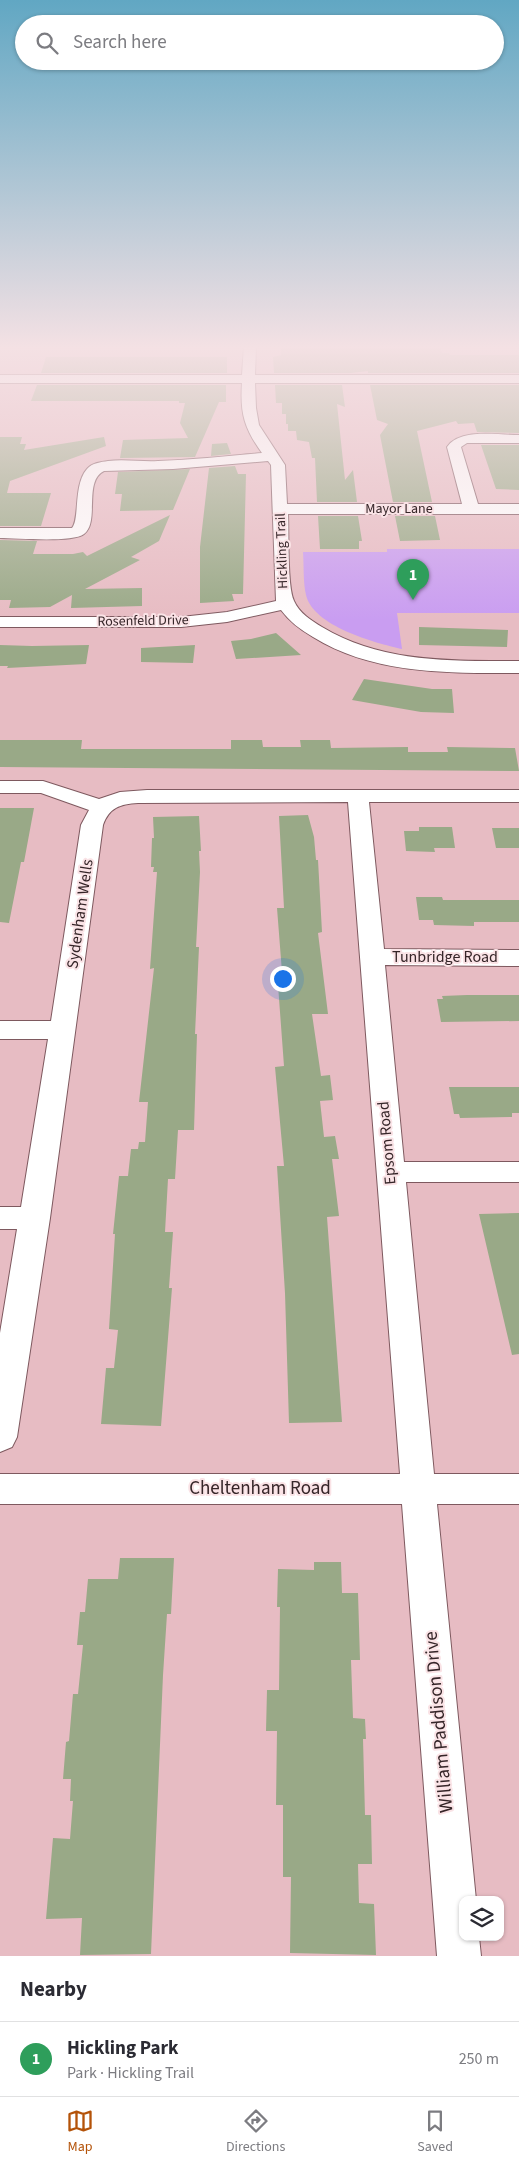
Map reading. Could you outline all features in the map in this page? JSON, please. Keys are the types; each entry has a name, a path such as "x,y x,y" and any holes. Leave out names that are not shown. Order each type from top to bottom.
{"street":[{"name":"Hickling Trail","path":"260,437 278,465 285,604 291,612 318,634 365,653 425,665 519,667"},
{"path":"471,509 454,446 458,442 465,440 519,439"},
{"path":"0,533 63,534 78,531 83,525 82,515 90,475 97,468 188,465 272,456"},
{"name":"Mayor Lane","path":"280,509 519,509"},
{"name":"Rosenfeld Drive","path":"0,622 181,622 227,617 285,604"},
{"path":"0,787 43,787 101,807 112,801 130,797 519,796"},
{"name":"Epsom Road","path":"358,796 418,1488"},
{"name":"Sydenham Wells","path":"0,1438 35,1218 92,825 101,807"},
{"name":"Tunbridge Road","path":"371,957 519,958"},
{"path":"0,1030 63,1030"},
{"path":"390,1172 519,1172"},
{"path":"0,1218 35,1218"},
{"name":"William Paddison Drive","path":"418,1488 459,1956"},
{"name":"Cheltenham Road","path":"0,1489 519,1489"}],"shaded area":[{"path":"387,549 519,549 519,613 397,613 402,649 346,631 320,616 311,606 305,590 303,552 387,552"}],"building":[{"path":"0,437 22,437 20,444 26,444 24,450 104,437 106,446 10,481 7,493 51,493 41,526 0,526"},
{"path":"204,437 195,457 120,458 123,440"},
{"path":"297,437 341,437 345,480 353,470 357,502 317,502 315,458 312,458 309,442 297,440"},
{"path":"380,437 418,437 432,502 393,502"},
{"path":"227,443 231,454 211,456 212,444"},
{"path":"481,445 519,445 519,490 496,489"},
{"path":"235,466 238,474 246,474 243,594 232,594 234,601 200,603 200,547 209,468"},
{"path":"190,469 173,510 120,511 122,494 115,494 118,472"},
{"path":"170,515 159,541 131,557 140,560 85,589 142,588 142,606 71,608 72,595 50,607 9,608 11,600 0,600 0,540 37,541 33,554 73,554 83,552 87,556"},
{"path":"318,516 358,516 362,541 359,541 359,549 320,549"},
{"path":"395,516 435,516 440,540 400,541"},
{"path":"419,627 508,630 507,647 419,645"},
{"path":"276,633 301,655 236,659 231,641 251,639"},
{"path":"0,645 89,645 86,664 7,668 8,666 0,666"},
{"path":"195,645 193,663 141,662 141,648"},
{"path":"364,679 432,689 452,689 454,713 421,712 352,700"},
{"path":"0,740 82,740 81,749 231,749 231,740 262,740 263,747 301,747 300,740 330,740 331,748 408,747 408,752 448,752 447,747 515,748 519,771 0,767"},
{"path":"0,808 34,808 24,862 21,862 9,923 0,922"},
{"path":"308,815 314,837 316,860 318,860 322,932 318,933 328,1014 312,1014 321,1076 330,1075 333,1100 320,1101 324,1137 335,1136 339,1159 332,1159 339,1216 327,1217 342,1422 289,1423 285,1293 277,1166 284,1166 275,1067 284,1066 278,985 283,985 277,908 284,908 279,816"},
{"path":"199,816 201,851 199,851 200,872 196,947 199,947 195,1034 197,1034 194,1130 178,1130 175,1179 168,1179 165,1232 173,1232 169,1288 172,1288 161,1426 101,1424 106,1368 114,1368 118,1330 109,1329 115,1234 113,1234 119,1176 128,1176 131,1149 138,1149 139,1142 145,1142 148,1102 139,1102 154,968 150,969 157,872 153,872 154,867 151,867 152,838 154,838 153,817"},
{"path":"419,827 452,827 455,848 434,848 435,852 406,851 404,831 419,831"},
{"path":"492,828 519,828 519,848 496,848"},
{"path":"416,897 442,897 443,900 519,900 519,922 474,922 474,926 434,925 433,920 419,920"},
{"path":"519,995 519,1021 441,1022 437,999 443,999 442,996"},
{"path":"449,1087 519,1087 519,1113 512,1113 512,1117 460,1118 459,1114 454,1114"},
{"path":"519,1213 519,1354 512,1355 479,1214"},
{"path":"120,1558 174,1558 171,1614 167,1614 163,1675 151,1954 80,1955 82,1918 46,1919 53,1838 70,1839 73,1801 70,1801 71,1779 63,1779 66,1742 69,1741 73,1694 78,1694 83,1645 77,1645 80,1612 85,1612 88,1579 118,1579"},
{"path":"314,1562 341,1562 342,1593 358,1593 360,1660 351,1660 353,1718 365,1719 366,1739 363,1739 365,1815 371,1815 372,1864 358,1864 359,1903 374,1904 376,1955 290,1953 291,1877 283,1877 283,1805 276,1805 277,1731 266,1731 267,1690 279,1690 280,1607 277,1607 278,1569 314,1570"}],"place":[{"name":"Hickling Park","path":"413,600"}]}
